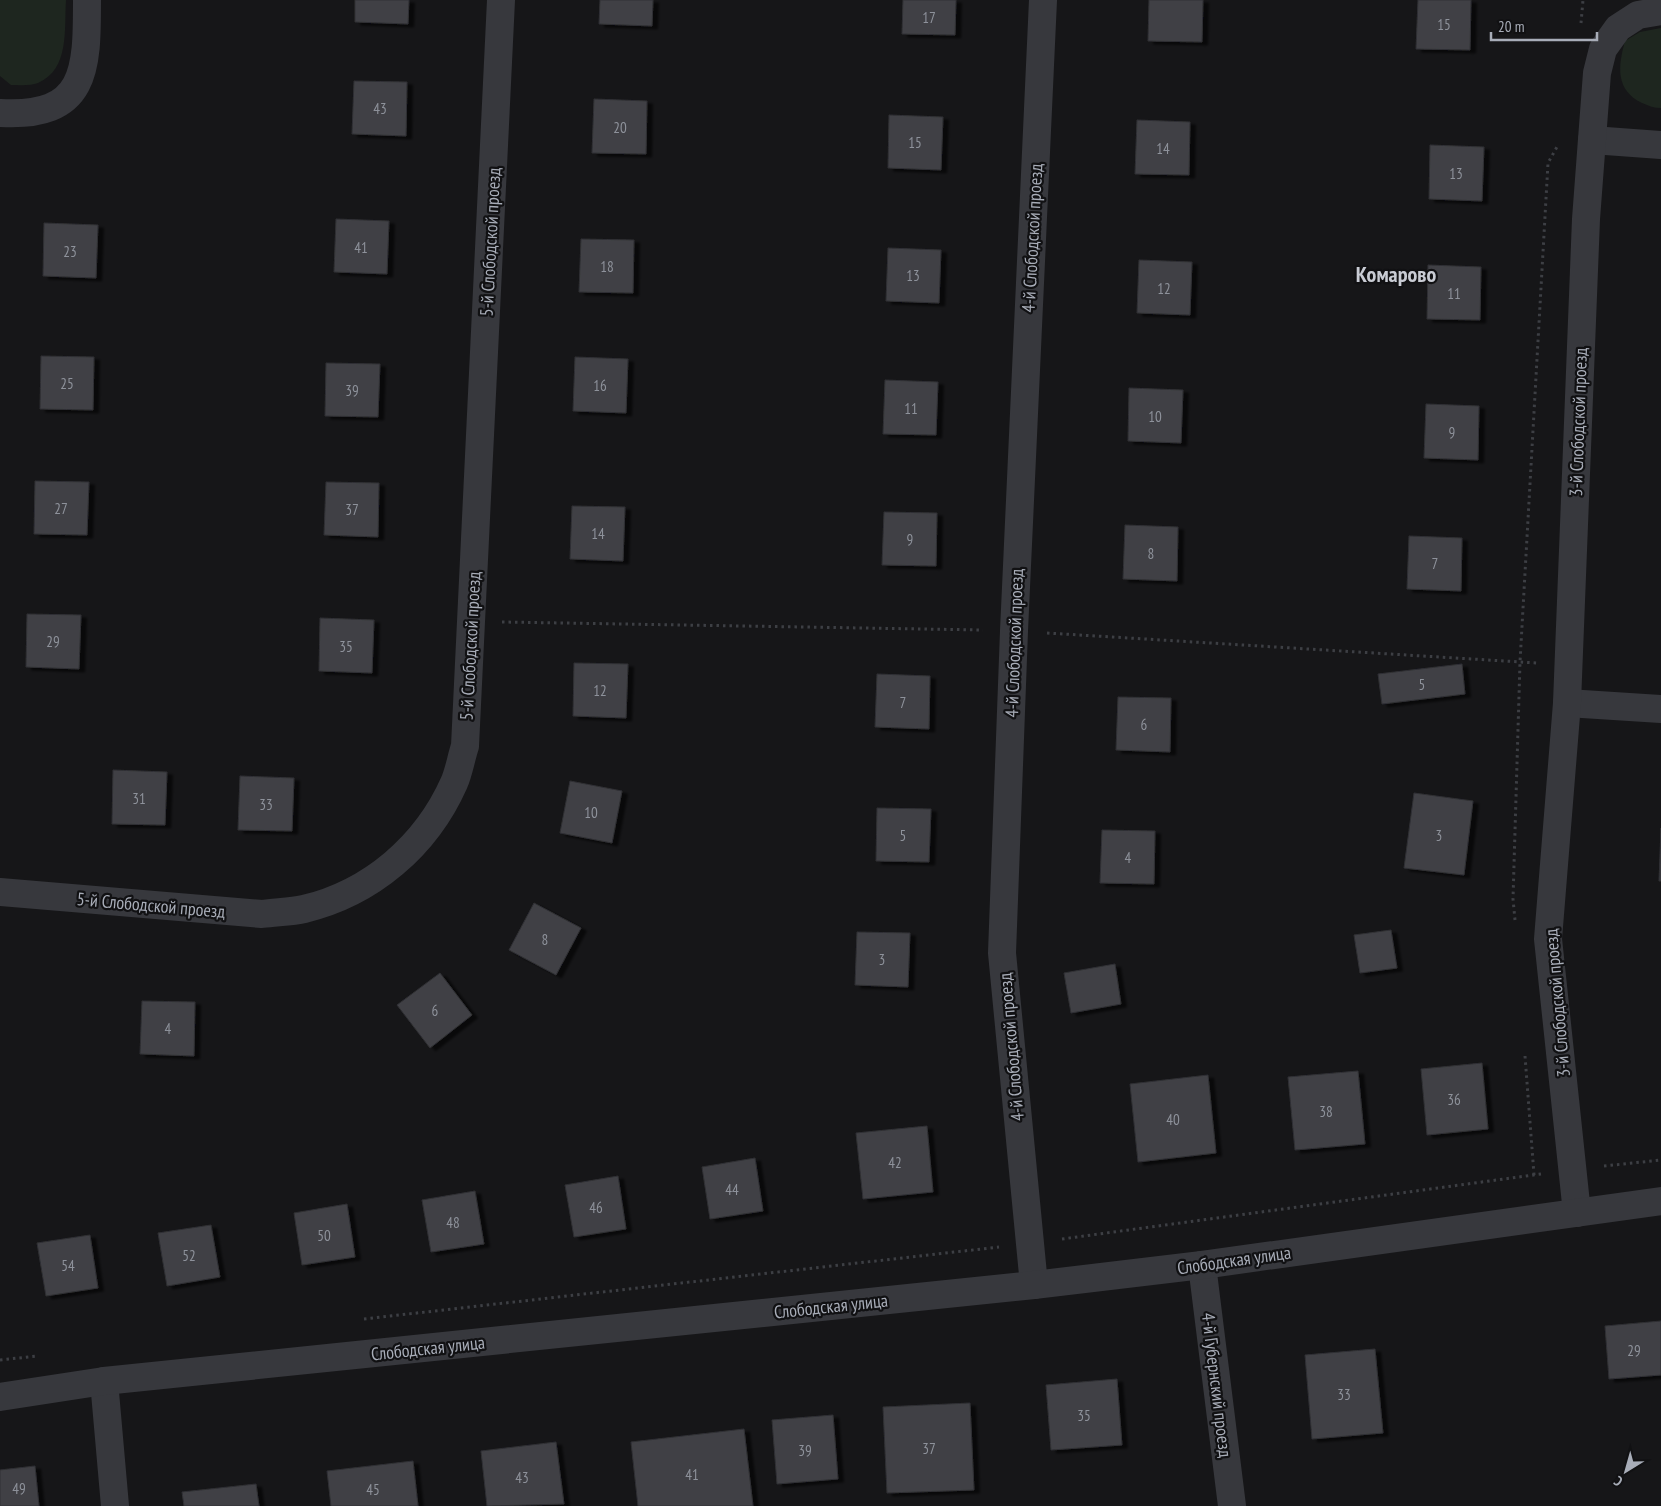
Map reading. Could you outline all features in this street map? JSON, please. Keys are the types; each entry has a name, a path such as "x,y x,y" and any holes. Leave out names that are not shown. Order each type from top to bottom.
{"street":[{"path":"0,113 21,114 46,110 67,97 82,76 87,52 87,0"},
{"name":"5-й Слободской проезд","path":"0,892 262,914 303,909 342,897 378,877 410,850 436,818 455,782 465,746 501,0"},
{"name":"4-й Слободской проезд","path":"1034,1285 1002,953 1014,631 1043,0"},
{"name":"3-й Слободской проезд","path":"1577,1213 1548,939 1567,703 1586,220 1598,73 1603,49 1618,28 1638,15 1661,12"},
{"path":"1592,140 1661,145"},
{"path":"1567,703 1661,709"},
{"name":"Слободская улица","path":"0,1397 104,1381 1034,1285 1202,1265 1661,1201"},
{"name":"4-й Губернский проезд","path":"1202,1265 1232,1506"},
{"path":"104,1381 115,1506"}],"path":[{"path":"1580,30 1583,0"},
{"path":"1516,928 1514,899 1520,662 1548,163 1561,140"},
{"path":"1524,1047 1534,1175"},
{"path":"356,1320 1030,1244 1572,1169 1661,1160"},
{"path":"0,1360 40,1356"}],"shaded area":[{"path":"0,0 66,0 65,35 60,58 56,68 48,77 38,83 11,85 0,76"},
{"path":"1661,28 1661,108 1647,105 1633,98 1623,84 1620,68 1625,41 1640,32"}],"building":[{"path":"355,0 409,0 408,24 355,22"},
{"path":"600,0 653,0 652,26 599,24"},
{"path":"903,0 956,0 955,35 902,34"},
{"path":"1149,0 1203,0 1202,42 1148,41"},
{"path":"1418,0 1471,0 1470,50 1416,49"},
{"path":"354,81 407,82 406,136 352,134"},
{"path":"594,99 647,101 646,154 592,153"},
{"path":"889,115 943,117 941,170 888,168"},
{"path":"1137,120 1190,122 1189,175 1135,174"},
{"path":"1430,145 1484,147 1482,201 1429,199"},
{"path":"336,219 389,221 387,274 334,272"},
{"path":"44,223 98,225 96,278 43,276"},
{"path":"581,239 634,240 633,293 579,292"},
{"path":"888,248 941,250 939,303 886,301"},
{"path":"1139,260 1192,262 1190,315 1137,313"},
{"path":"1428,265 1481,267 1480,320 1427,319"},
{"path":"41,356 94,357 93,410 40,409"},
{"path":"575,357 628,359 626,413 573,411"},
{"path":"326,363 380,364 378,417 325,416"},
{"path":"885,380 938,382 936,435 883,434"},
{"path":"1129,388 1183,390 1181,443 1128,441"},
{"path":"1426,404 1479,406 1478,460 1424,458"},
{"path":"35,481 89,482 87,535 34,534"},
{"path":"326,482 379,483 378,537 324,535"},
{"path":"572,506 625,507 623,561 570,559"},
{"path":"884,512 937,513 936,566 882,565"},
{"path":"1125,525 1178,527 1177,581 1123,579"},
{"path":"1409,536 1462,538 1461,591 1407,589"},
{"path":"27,614 81,615 79,669 26,667"},
{"path":"320,618 374,620 372,673 319,671"},
{"path":"574,663 628,664 626,718 573,716"},
{"path":"1462,664 1465,694 1382,704 1378,674"},
{"path":"877,674 930,676 929,729 875,727"},
{"path":"1118,697 1171,698 1170,752 1116,750"},
{"path":"113,770 167,772 165,825 112,824"},
{"path":"240,776 294,778 292,831 238,830"},
{"path":"570,781 622,791 612,843 560,833"},
{"path":"1414,793 1473,801 1464,875 1404,868"},
{"path":"877,808 931,809 929,862 876,861"},
{"path":"1661,828 1661,881 1659,881"},
{"path":"1102,830 1155,831 1154,884 1100,883"},
{"path":"534,903 581,928 556,975 509,950"},
{"path":"1391,930 1397,968 1360,973 1354,935"},
{"path":"857,932 910,933 908,987 855,985"},
{"path":"1115,964 1121,1004 1071,1013 1064,973"},
{"path":"440,973 472,1015 430,1048 397,1005"},
{"path":"142,1001 195,1002 194,1056 140,1054"},
{"path":"1482,1063 1488,1129 1427,1135 1421,1069"},
{"path":"1358,1071 1365,1144 1295,1150 1288,1077"},
{"path":"1208,1075 1216,1153 1138,1162 1130,1084"},
{"path":"927,1126 933,1192 863,1199 856,1133"},
{"path":"755,1158 763,1211 710,1219 702,1167"},
{"path":"618,1176 626,1229 574,1237 565,1185"},
{"path":"475,1191 484,1244 431,1252 422,1200"},
{"path":"347,1204 355,1257 302,1265 294,1213"},
{"path":"211,1225 220,1277 167,1286 158,1233"},
{"path":"90,1235 98,1288 46,1296 37,1243"},
{"path":"1661,1321 1661,1375 1609,1379 1605,1326"},
{"path":"1375,1349 1383,1433 1312,1439 1305,1355"},
{"path":"1117,1379 1122,1445 1051,1450 1046,1385"},
{"path":"970,1403 974,1490 887,1493 883,1407"},
{"path":"833,1415 838,1479 777,1484 772,1420"},
{"path":"744,1429 753,1506 638,1506 631,1442"},
{"path":"556,1442 564,1504 487,1506 481,1451"},
{"path":"413,1461 418,1506 331,1506 327,1471"},
{"path":"35,1466 39,1506 0,1506 0,1470"},
{"path":"256,1484 259,1506 184,1506 182,1492"}],"district":[{"name":"Комарово","path":"1396,274"}]}
